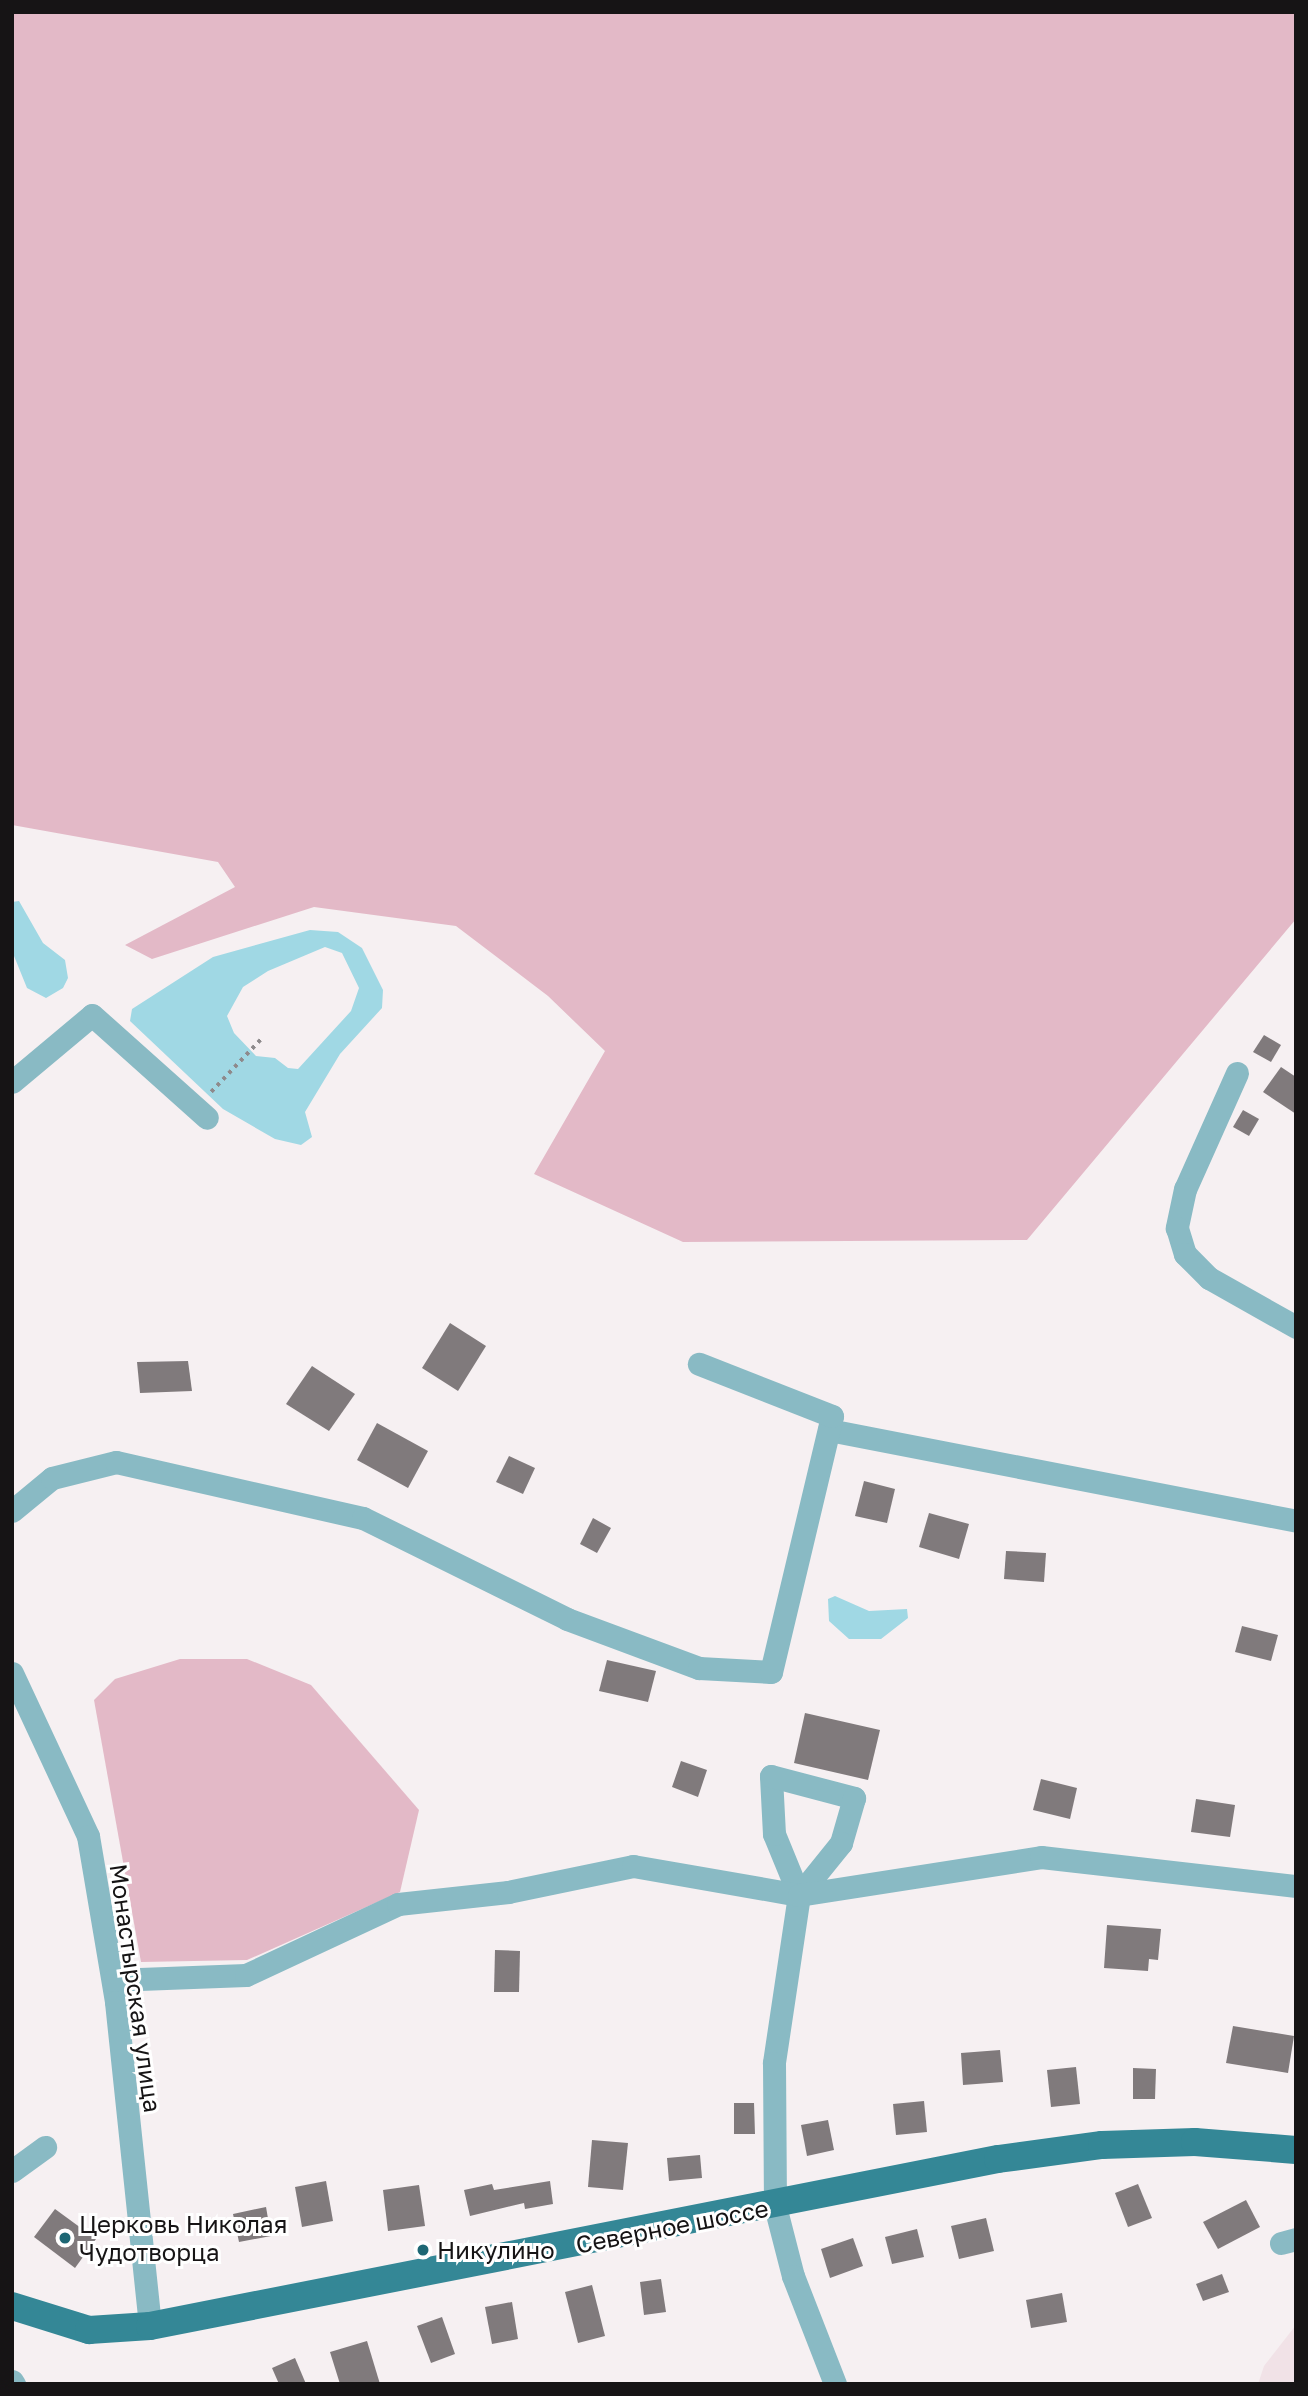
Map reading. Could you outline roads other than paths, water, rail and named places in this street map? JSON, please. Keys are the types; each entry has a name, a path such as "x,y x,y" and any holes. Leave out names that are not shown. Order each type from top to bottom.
{"main road":[{"name":"Северное шоссе","path":"13,2308 89,2330 150,2326 775,2206 998,2160 1102,2145 1195,2142 1296,2150"}],"street":[{"path":"12,1082 92,1015 201,1113"},
{"path":"1237,1073 1185,1189 1177,1228 1185,1254 1209,1278 1296,1327"},
{"path":"12,1511 51,1478 116,1462 363,1518 567,1619 699,1668 771,1671 832,1416 699,1364"},
{"path":"830,1430 1296,1521"},
{"name":"Монастырская улица","path":"12,1673 88,1836 113,1980 150,2326"},
{"path":"799,1895 774,1834 771,1776 854,1798 841,1843 799,1895 774,2063 775,2206 793,2276 835,2384"},
{"path":"113,1980 246,1975 398,1904 508,1892 633,1866 799,1895 1041,1857 1296,1886"},
{"path":"12,2171 45,2147"}],"water":[{"path":"19,901 43,943 65,960 68,978 63,988 46,998 27,988 12,951 12,902"},
{"path":"310,930 338,932 362,948 383,990 382,1008 340,1054 305,1112 312,1137 301,1145 275,1139 223,1109 130,1021 132,1009 213,957","holes":["325,947 342,953 359,988 351,1011 298,1069 288,1068 275,1058 256,1056 234,1033 227,1016 243,987 268,971"]},
{"path":"835,1596 869,1611 907,1609 908,1618 881,1639 849,1639 829,1621 828,1599"}],"place":[{"name":"Церковь Николая Чудотворца","path":"65,2238"},
{"name":"Никулино","path":"423,2250"}]}
